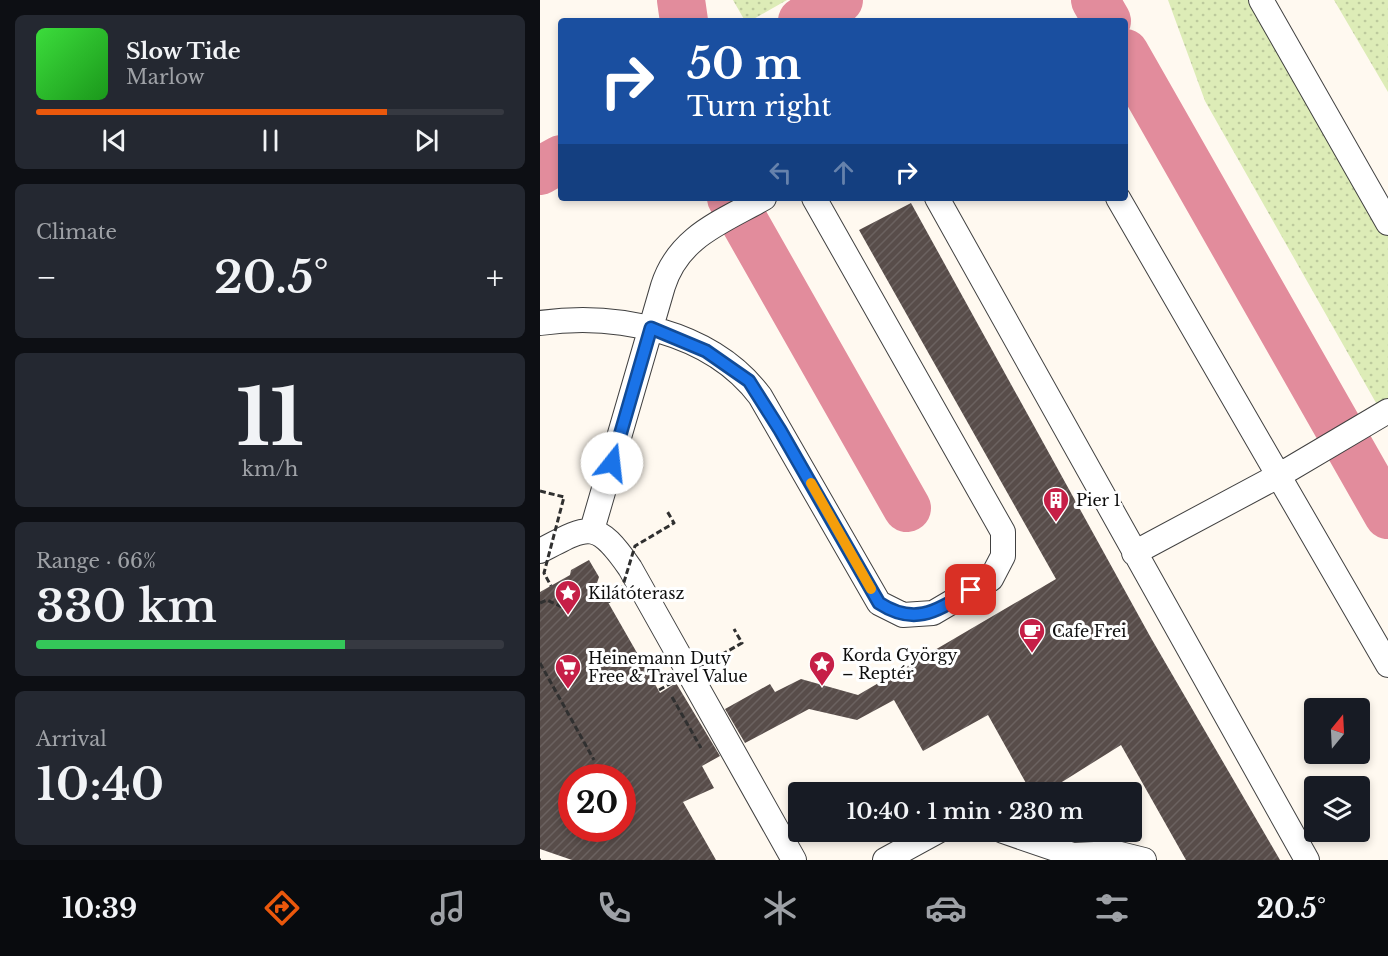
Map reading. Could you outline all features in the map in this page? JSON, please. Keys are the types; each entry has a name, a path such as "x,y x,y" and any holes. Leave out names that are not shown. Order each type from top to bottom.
{"lane":[{"path":"1261,0 1388,223"},
{"path":"592,530 667,275 686,245 759,201"},
{"path":"540,323 570,319 606,320 651,328 706,351 749,381 780,430 879,603 903,615 933,613 991,579 997,570 1005,544 999,522 816,201"},
{"path":"939,201 1307,860"},
{"path":"1120,201 1388,665"},
{"path":"1134,553 1278,476 1388,411"},
{"path":"540,551 576,532 592,530 612,541 630,568 794,860"},
{"path":"885,860 913,852 925,842"},
{"path":"1029,842 1040,860"},
{"path":"1034,842 1080,858 1116,853 1144,860"}],"path":[{"path":"540,490 564,497 544,573 551,586"},
{"path":"608,602 620,594 635,546 674,523 667,511"},
{"path":"540,603 546,600 566,609"},
{"path":"658,690 742,643 734,629"},
{"path":"540,663 594,760"},
{"path":"672,697 701,748"}],"green space":[{"path":"733,0 787,0 755,18 743,18"},
{"path":"1168,0 1251,0 1388,229 1388,424 1205,101"},
{"path":"1334,0 1388,0 1388,92"}],"building":[{"name":"Pier 1","path":"911,203 1151,638 1280,860 1186,860 1121,745 1062,782 1025,782 988,715 923,751 894,700 857,720 809,709 745,743 725,709 770,684 775,692 801,679 858,695 1056,579 859,230"},
{"path":"589,560 599,577 597,583 660,693 676,683 720,756 702,766 714,788 683,802 716,860 572,860 540,849 540,592 570,575 571,570"}],"taxiway":[{"path":"681,0 684,18"},
{"path":"807,18 839,0"},
{"path":"1095,0 1105,18"},
{"path":"1128,58 1388,515"},
{"path":"540,171 558,161"},
{"path":"733,201 907,508"}],"slow traffic":[{"path":"811,483 871,589"}],"place":[{"name":"Pier 1","path":"1056,523"},
{"name":"Kilátóterasz","path":"568,616"},
{"name":"Cafe Frei","path":"1032,654"},
{"name":"Korda György – Reptér","path":"822,687"},
{"name":"Heinemann Duty Free & Travel Value","path":"568,690"}],"route":[{"path":"612,463 651,328 687,341 706,351 735,369 749,381 780,430 879,603 903,615 933,613 971,590"}]}
